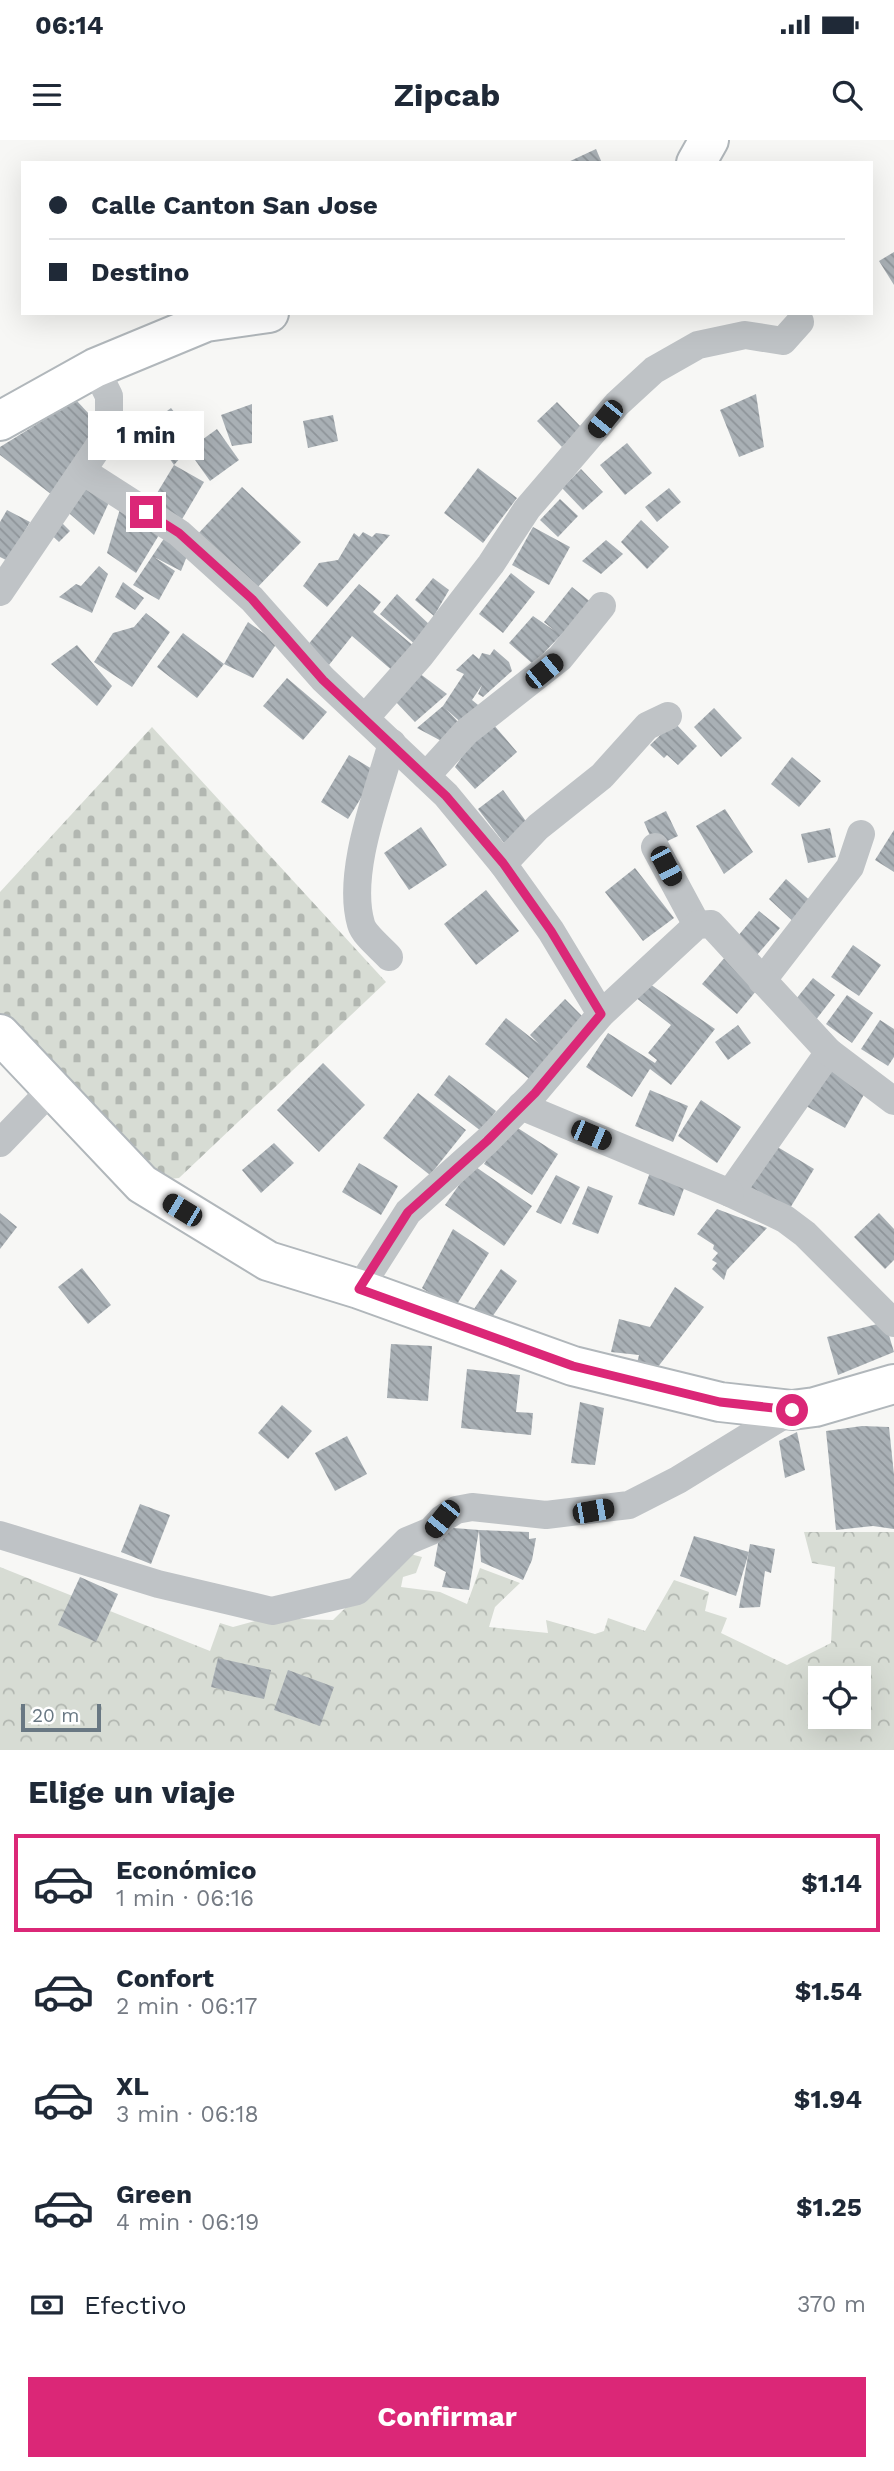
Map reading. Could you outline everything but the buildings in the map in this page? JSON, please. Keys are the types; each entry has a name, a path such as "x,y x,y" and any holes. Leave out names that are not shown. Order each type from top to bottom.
{"street":[{"path":"696,161 709,140"},
{"path":"0,421 95,368 206,323 257,315"},
{"path":"365,718 420,656 491,564 527,509 617,404 654,370 698,345 745,335 783,341 800,322"},
{"path":"0,592 60,501 84,472 109,431 109,396 95,368"},
{"path":"84,472 179,533 252,599 323,680 426,776 503,863 551,931 601,1014"},
{"path":"426,776 466,732 560,659 602,606"},
{"path":"503,863 538,827 602,776 647,726 668,716"},
{"path":"389,957 361,926 358,889 363,849 392,743"},
{"path":"762,981 850,867 861,834"},
{"path":"655,847 697,925"},
{"path":"359,1289 408,1212 521,1106 601,1014 697,925 711,924 829,1052 894,1101"},
{"path":"0,1034 142,1184 268,1261 359,1289 573,1366 720,1402 792,1410 815,1407 894,1386"},
{"path":"730,1194 829,1052"},
{"path":"0,1143 51,1090"},
{"path":"521,1106 785,1219 806,1234 894,1323"},
{"path":"0,1535 158,1584 272,1611 357,1591 407,1541 432,1531 442,1519 456,1510 472,1507 546,1515 629,1505 678,1480 792,1410"}],"green space":[{"path":"152,727 386,982 179,1178 160,1180 0,1015 0,892"},
{"path":"804,1532 894,1532 894,1750 0,1750 0,1567 210,1651 220,1623 233,1627 266,1618 333,1620 402,1552 422,1557 416,1573 403,1577 401,1587 440,1592 467,1604 480,1568 520,1583 495,1607 489,1627 548,1633 546,1620 595,1634 604,1631 608,1618 645,1631 674,1580 709,1592 705,1611 727,1618 721,1633 787,1665 831,1643 835,1567 812,1563"}],"route":[{"path":"146,512 179,533 252,599 323,680 446,796 503,863 551,931 601,1014 535,1093 487,1141 408,1212 359,1289 573,1366 720,1402 792,1410"}]}
